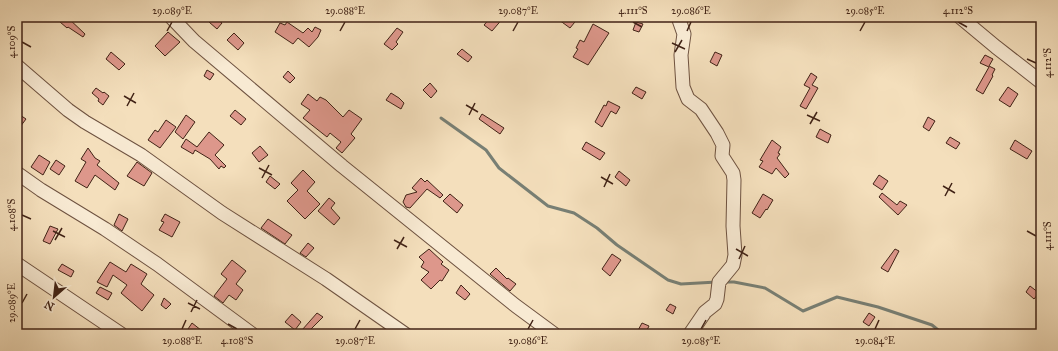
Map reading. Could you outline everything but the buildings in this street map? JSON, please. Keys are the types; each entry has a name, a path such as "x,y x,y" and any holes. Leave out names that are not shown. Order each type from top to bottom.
{"street":[{"path":"171,17 194,41 342,166 516,306 554,334"},
{"path":"678,17 684,34 680,55 682,87 688,99 701,109 717,133 723,145 722,156 733,173 734,180 733,220 735,255 733,264 718,282 717,299 715,304 705,312 690,334"},
{"path":"960,17 1041,82"},
{"path":"17,66 68,110 85,122 140,155 222,212 326,279 404,334"},
{"path":"17,173 157,264 252,334"},
{"path":"19,268 122,334"}],"waterway":[{"path":"441,118 486,150 499,168 548,206 574,213 668,280 681,284 717,282"},
{"path":"724,282 734,282 765,288 803,311 837,297 878,307 932,325 943,334"}]}
